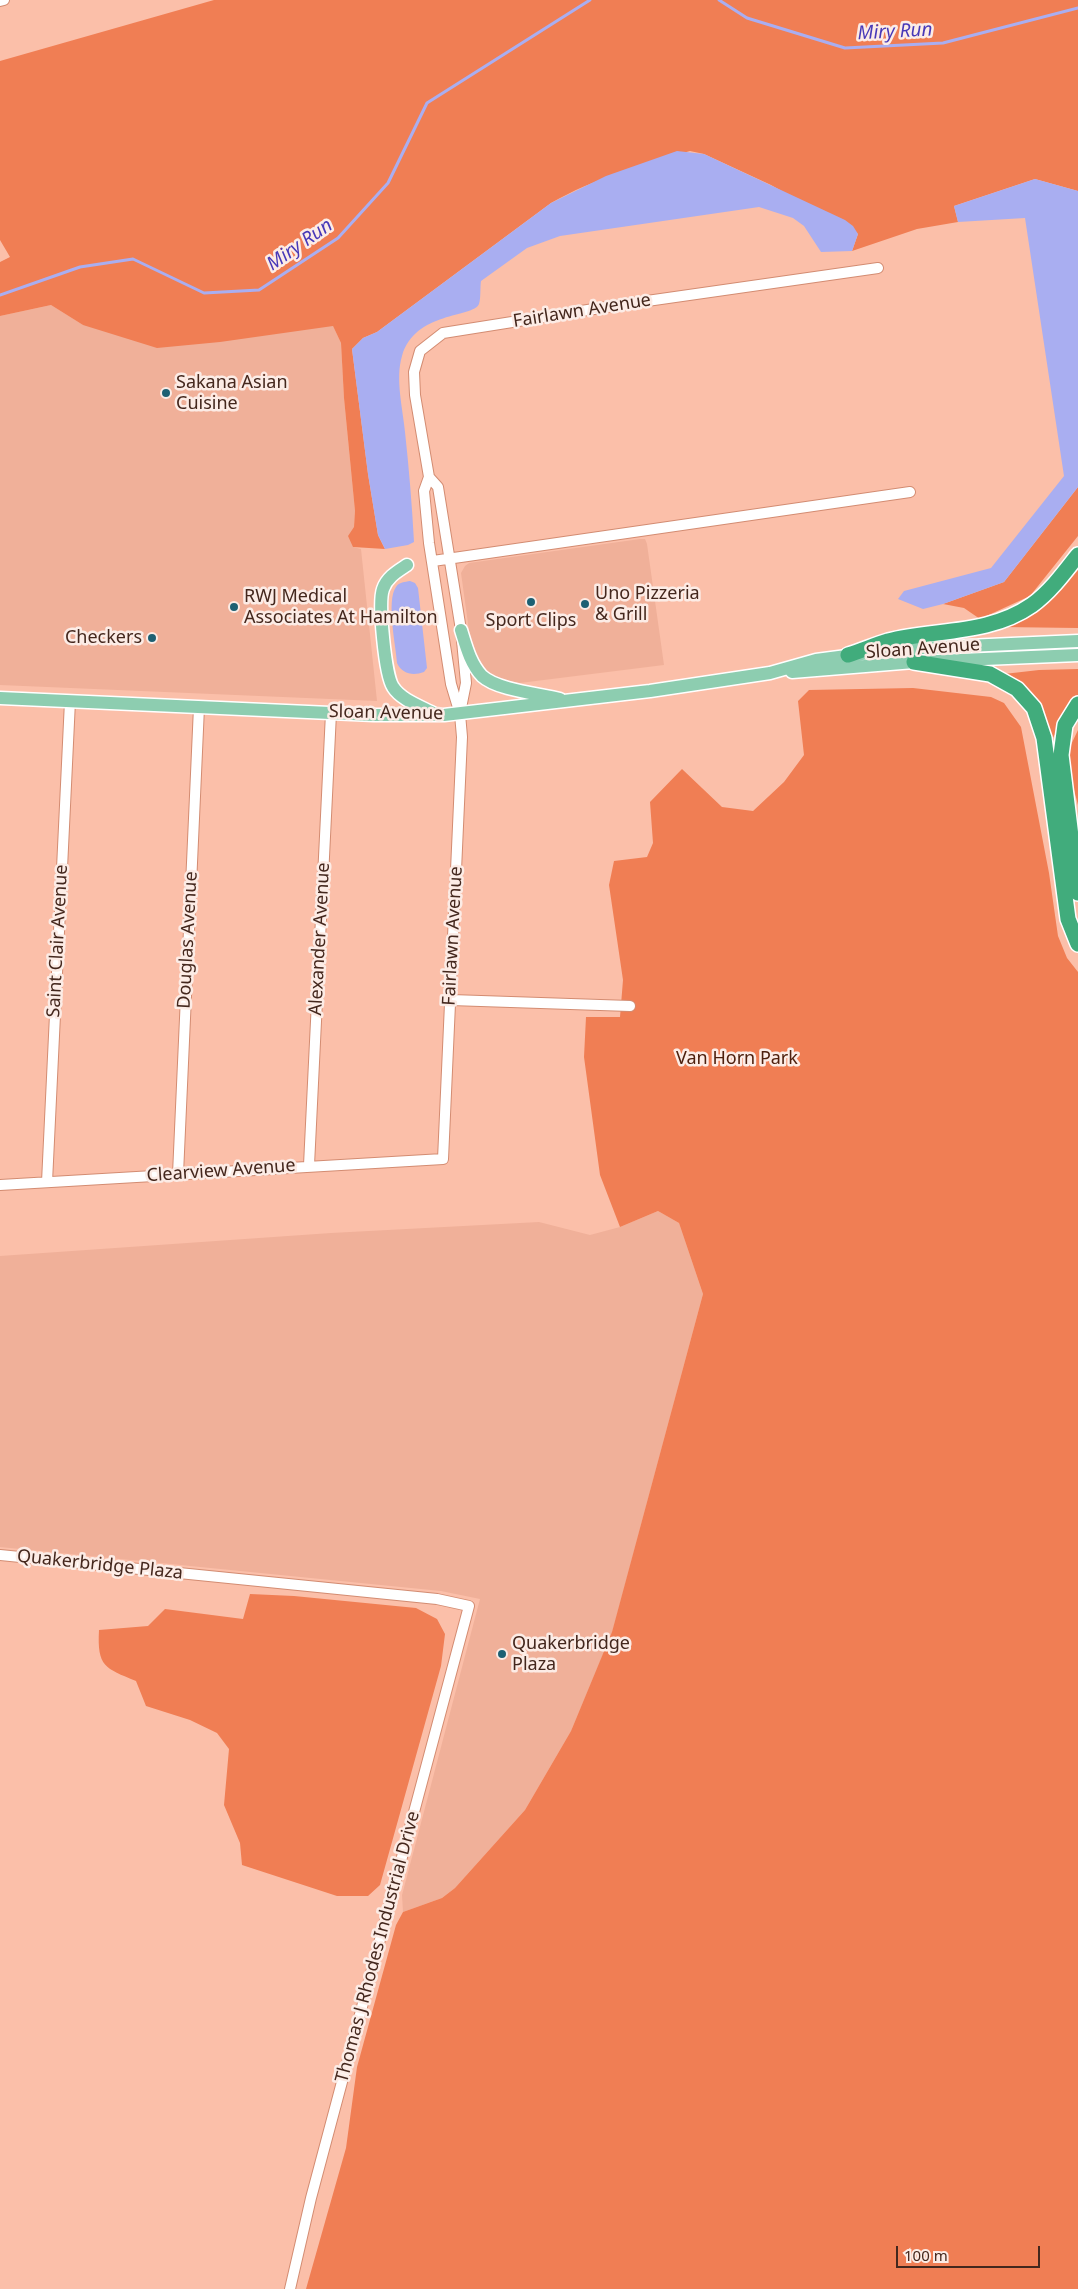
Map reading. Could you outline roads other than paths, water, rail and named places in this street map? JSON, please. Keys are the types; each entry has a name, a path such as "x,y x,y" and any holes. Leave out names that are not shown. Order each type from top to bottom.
{"highway":[{"path":"848,655 888,641 972,628 1007,619 1038,601 1078,555"},
{"path":"914,662 973,670 995,676 1017,689 1034,708 1044,738 1068,919 1078,944"},
{"path":"1078,704 1065,726 1061,755 1078,893"}],"main road":[{"path":"407,565 390,578 382,594 381,615 388,674 392,687 398,694 437,715"},
{"path":"462,630 472,661 487,680 570,701"},
{"name":"Sloan Avenue","path":"0,698 331,713 460,714 570,701 770,672 816,660 848,655 918,647 1078,641"},
{"name":"Sloan Avenue","path":"770,672 820,671 914,662 1078,655"}],"street":[{"path":"0,1 4,0"},
{"name":"Fairlawn Avenue","path":"443,1159 462,744 460,714 451,684 424,491 429,477 415,395 414,372 420,351 443,333 629,303 878,268"},
{"name":"Fairlawn Avenue","path":"429,477 438,487 462,630 466,683 460,714"},
{"path":"433,561 910,492"},
{"name":"Saint Clair Avenue","path":"47,1182 70,701"},
{"name":"Douglas Avenue","path":"178,1174 199,707"},
{"name":"Alexander Avenue","path":"309,1165 331,713"},
{"path":"451,1000 630,1006"},
{"name":"Clearview Avenue","path":"0,1185 309,1165 443,1159"},
{"name":"Quakerbridge Plaza","path":"0,1555 437,1599 469,1606"},
{"name":"Thomas J Rhodes Industrial Drive","path":"290,2289 314,2188 469,1606"}],"water":[{"path":"677,151 704,154 845,220 853,226 858,234 852,251 821,252 804,226 793,218 759,207 560,236 527,248 481,281 480,302 475,308 430,323 409,341 402,356 399,384 408,460 414,542 408,545 385,549 378,535 352,349 363,338 377,332 551,203 606,176"},
{"path":"1035,179 1078,191 1078,487 1004,582 943,604 923,609 898,599 904,591 991,568 1064,476 1025,218 958,222 954,206"},
{"path":"410,581 415,583 418,588 427,668 424,672 416,674 405,672 397,663 392,624 393,594 397,585"}],"waterway":[{"name":"Miry Run","path":"0,295 80,267 133,259 204,293 259,290 338,238 388,183 427,103 590,0"},
{"name":"Miry Run","path":"719,0 747,18 845,48 943,43 1078,8"}],"place":[{"name":"Sakana Asian Cuisine","path":"166,393"},
{"name":"Sport Clips","path":"531,602"},
{"name":"Uno Pizzeria & Grill","path":"585,604"},
{"name":"RWJ Medical Associates At Hamilton","path":"234,607"},
{"name":"Checkers","path":"152,638"},
{"name":"Quakerbridge Plaza","path":"502,1654"}],"park label":[{"name":"Van Horn Park","path":"737,1059"}]}
